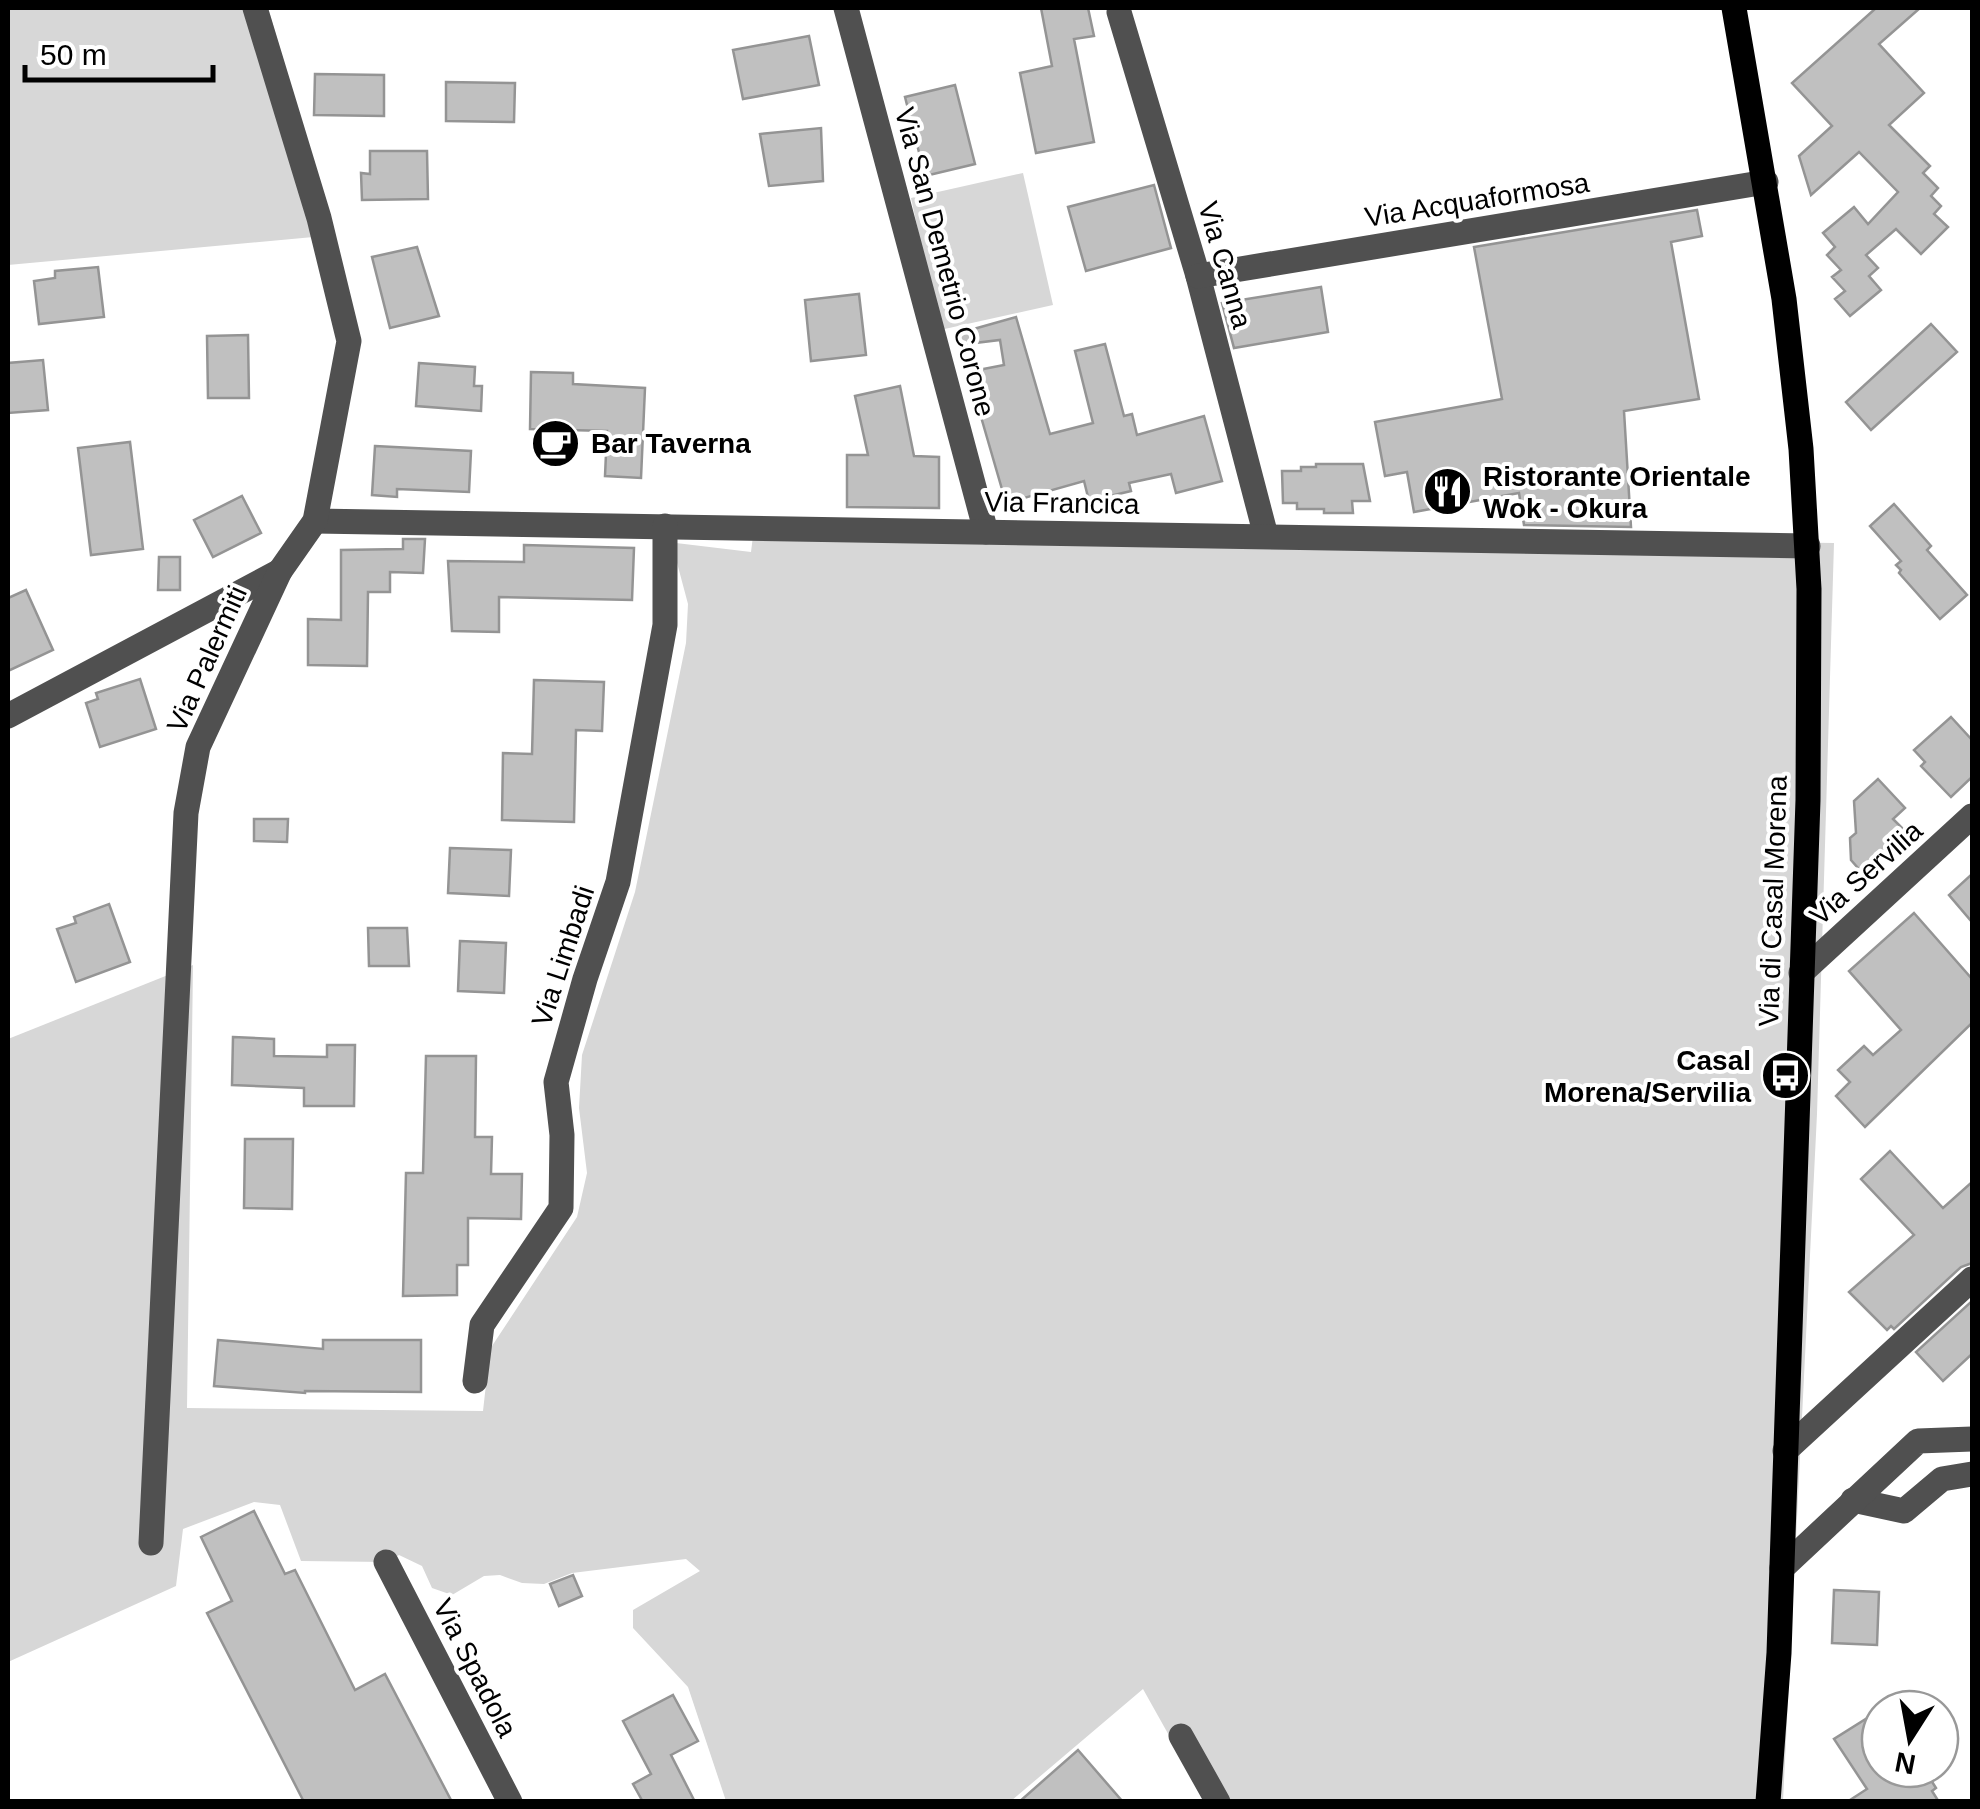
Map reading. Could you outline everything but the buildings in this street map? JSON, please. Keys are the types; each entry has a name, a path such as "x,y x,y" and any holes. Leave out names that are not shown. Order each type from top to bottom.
{"main road":[{"name":"Via di Casal Morena","path":"1734,8 1766,182 1791,357 1808,546 1808,800 1778,1680 1768,1802"}],"street":[{"name":"Via Palermiti","path":"151,1543 186,813 198,747 280,571 314,521 349,340 319,218 254,8"},
{"name":"Via San Demetrio Corone","path":"846,8 986,532"},
{"name":"Via Canna","path":"1119,12 1198,276 1266,536"},
{"name":"Via Acquaformosa","path":"1198,276 1766,182"},
{"name":"Via Francica","path":"314,521 1808,546"},
{"name":"Via Limbadi","path":"475,1381 482,1325 561,1208 562,1135 556,1082 618,882 665,624 666,526"},
{"path":"8,716 280,571"},
{"name":"Via Servilia","path":"1801,973 1972,816"},
{"path":"1785,1450 1972,1279"},
{"path":"1782,1568 1918,1441 1966,1433"},
{"path":"1853,1500 1904,1511 1942,1479 1972,1474"},
{"name":"Via Spadola","path":"386,1562 510,1802"},
{"path":"1181,1736 1218,1802"}],"shaded area":[{"path":"8,8 268,8 335,235 8,265"},
{"path":"1023,173 1053,305 940,330 911,198"},
{"path":"754,528 1834,543 1817,1114 1783,1801 1211,1801 1199,1789 1143,1689 1011,1801 726,1801 688,1687 633,1628 633,1610 700,1571 686,1559 572,1573 544,1584 522,1583 500,1575 484,1576 452,1595 432,1588 422,1566 399,1555 386,1562 301,1561 280,1505 254,1502 183,1529 176,1586 8,1662 8,1039 193,965 187,1408 483,1411 490,1349 577,1217 587,1173 579,1108 582,1055 635,892 686,643 688,604 676,559 676,543 751,552"}],"place":[{"name":"Bar Taverna","path":"556,443"},
{"name":"Ristorante Orientale Wok - Okura","path":"1448,492"},
{"name":"Casal Morena/Servilia","path":"1786,1076"}]}
